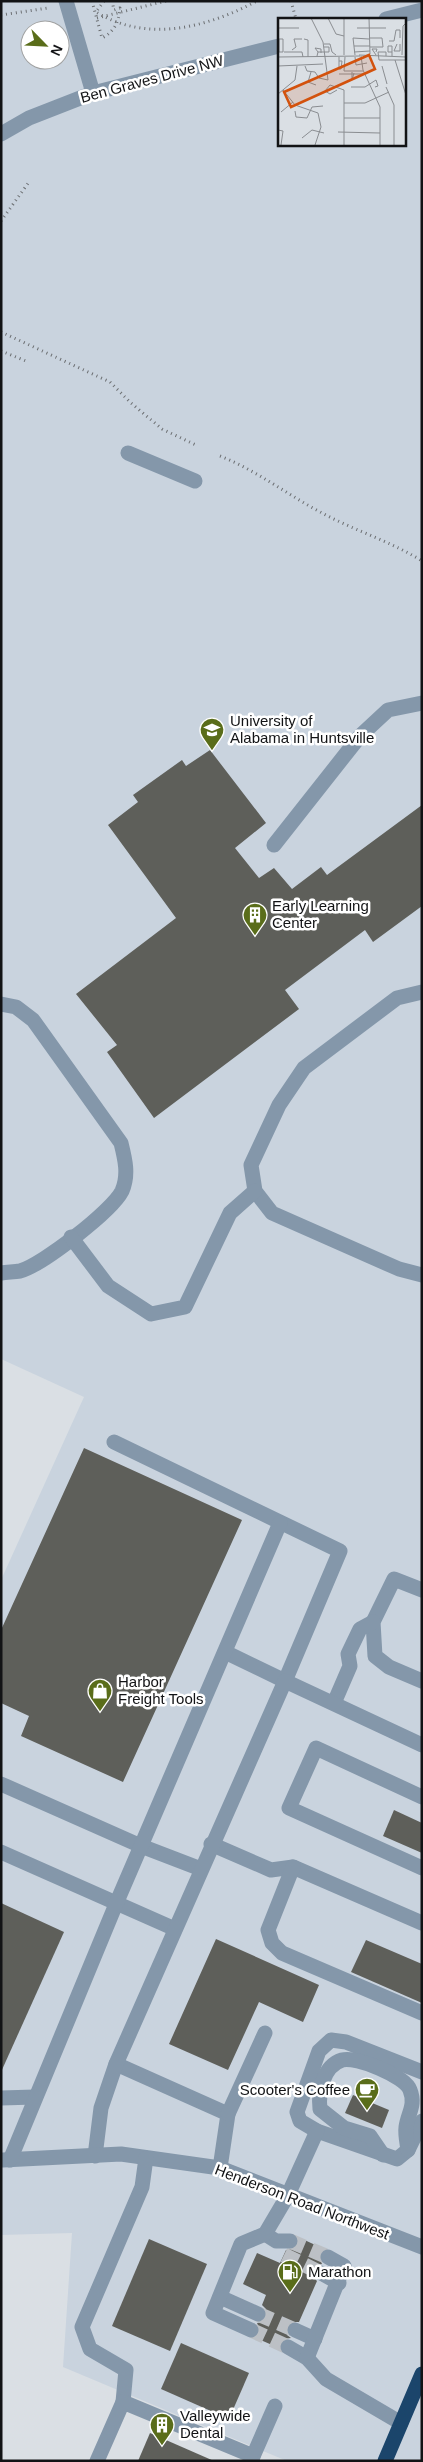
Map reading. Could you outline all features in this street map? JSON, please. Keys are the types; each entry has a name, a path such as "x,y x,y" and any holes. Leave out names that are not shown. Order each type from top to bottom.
{"highway":[{"path":"385,2461 422,2374"}],"street":[{"path":"66,1 93,93"},
{"path":"390,18 422,10"},
{"name":"Ben Graves Drive NW","path":"1,134 30,118 93,93 278,46"},
{"path":"128,453 195,481"},
{"path":"274,844 360,736 388,710 422,702"},
{"path":"422,992 396,998 304,1068 279,1105 251,1166 255,1191 272,1213 399,1269 422,1275"},
{"path":"1,1004 16,1007 33,1020 121,1142 127,1166 122,1190 108,1210 42,1260 21,1271 1,1273"},
{"path":"71,1237 108,1286 150,1314 185,1308 230,1213 255,1191"},
{"path":"95,2156 101,2108 116,2064 285,1681 340,1551 114,1442"},
{"path":"6,2160 35,2097 280,1523"},
{"path":"422,1590 394,1578 373,1622 375,1656 389,1667 422,1681"},
{"path":"334,1703 350,1666 348,1654 360,1629 373,1622"},
{"path":"225,1652 422,1745"},
{"path":"350,1666 375,1656"},
{"path":"422,1797 316,1748 289,1808 422,1868"},
{"path":"1,1784 141,1846 201,1869"},
{"path":"212,1844 271,1870 294,1867 422,1923"},
{"path":"1,1852 174,1929"},
{"path":"294,1867 268,1930 272,1943 282,1953 422,2013"},
{"path":"220,2168 228,2114 264,2033"},
{"path":"422,2072 346,2042 332,2040 319,2051 297,2112 300,2121 317,2131 397,2159 408,2150 422,2120"},
{"path":"383,2155 370,2136 344,2128 320,2109 318,2098 322,2084 331,2066 344,2059 367,2064 394,2074 410,2088 414,2104 405,2128 408,2150"},
{"path":"116,2064 228,2114"},
{"path":"1,2098 35,2097"},
{"path":"251,2330 213,2313 241,2244 279,2243 288,2195 317,2131"},
{"name":"Henderson Road Northwest","path":"6,2160 121,2154 220,2168 422,2247"},
{"path":"97,2461 123,2402 126,2370 90,2349 82,2327 142,2187 146,2158"},
{"path":"307,2358 344,2266 328,2258"},
{"path":"321,2273 339,2282"},
{"path":"220,2297 258,2314"},
{"path":"295,2330 315,2339"},
{"path":"288,2347 307,2358 326,2379 401,2423"},
{"path":"123,2402 252,2458 275,2406"}],"path":[{"path":"92,1 102,38 113,30 117,22 120,8 114,10 112,1"},
{"path":"96,12 104,1"},
{"path":"97,18 166,1"},
{"path":"96,12 117,22 150,29 179,30 237,12 257,1"},
{"path":"291,1 296,18"},
{"path":"1,15 48,8"},
{"path":"1,221 29,182"},
{"path":"1,332 110,382 162,429 198,446"},
{"path":"1,350 26,361"},
{"path":"220,456 246,466 325,515 408,552 422,561"}],"shaded area":[{"name":"University of Alabama in Huntsville","path":"1,1 422,1 422,2461 287,2461 63,2367 72,2233 1,2235 1,1580 84,1397 1,1359"}],"building":[{"name":"Early Learning Center","path":"210,750 266,823 235,848 259,878 274,868 292,889 321,867 327,875 422,805 422,906 373,942 365,930 285,990 299,1009 154,1118 107,1052 117,1045 76,994 176,918 108,825 138,802 133,795 182,760 186,766"},
{"path":"84,1448 242,1520 123,1782 21,1736 29,1716 1,1703 1,1630"},
{"path":"394,1810 422,1823 422,1853 383,1836"},
{"path":"1,1903 64,1932 1,2072"},
{"path":"216,1939 319,1985 303,2022 259,2002 228,2070 169,2044"},
{"path":"366,1940 422,1964 422,2003 351,1972"},
{"name":"Scooter's Coffee","path":"353,2095 389,2110 382,2128 345,2113"},
{"path":"298,2237 324,2249 319,2257 322,2264 317,2265 313,2269 313,2277 317,2281 299,2322 290,2322 286,2327 287,2335 291,2338 283,2339 279,2348 256,2338 260,2330 257,2323 263,2322 267,2317 266,2309 262,2305 266,2295 243,2284 257,2253 280,2263 286,2250 294,2249 298,2246"},
{"path":"149,2239 207,2264 170,2351 112,2326"},
{"path":"181,2343 249,2373 229,2419 161,2389"},
{"name":"Valleywide Dental","path":"150,2433 214,2461 138,2461"}],"tunnel":[{"path":"290,2241 328,2257"},
{"path":"284,2255 321,2273"},
{"path":"258,2314 295,2330"},
{"path":"251,2330 288,2347"}],"place":[{"name":"University of Alabama in Huntsville","path":"212,751"},
{"name":"Early Learning Center","path":"255,936"},
{"name":"Harbor Freight Tools","path":"100,1712"},
{"name":"Scooter's Coffee","path":"367,2111"},
{"name":"Marathon","path":"290,2293"},
{"name":"Valleywide Dental","path":"162,2446"}]}
